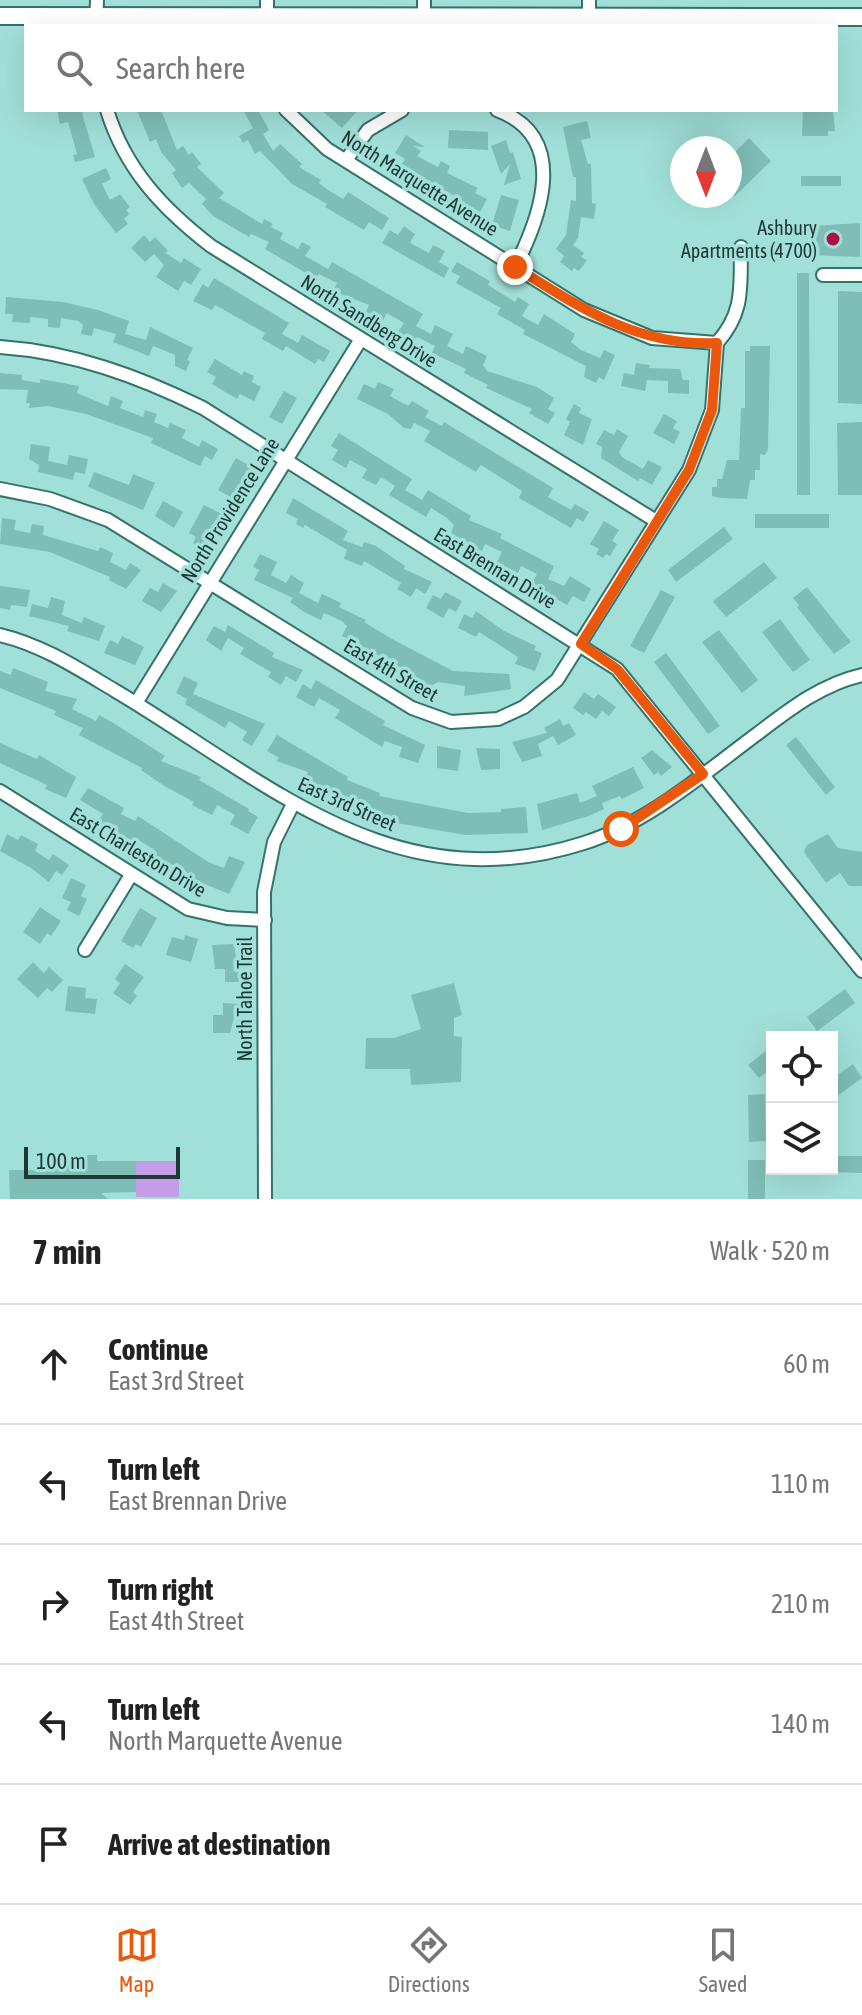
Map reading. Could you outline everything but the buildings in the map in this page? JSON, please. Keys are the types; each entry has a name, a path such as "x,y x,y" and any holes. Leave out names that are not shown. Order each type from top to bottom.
{"main road":[{"path":"0,16 589,8 862,17"}],"street":[{"name":"North Sandberg Drive","path":"108,112 114,134 157,201 211,246 656,521"},
{"name":"North Marquette Avenue","path":"288,112 310,136 584,310 633,333 698,344 717,343"},
{"path":"346,160 368,130 399,112"},
{"path":"500,112 524,126 537,146 543,165 539,215 515,267"},
{"path":"717,343 738,311 741,247"},
{"path":"823,275 862,275"},
{"name":"North Providence Lane","path":"136,703 361,339"},
{"name":"East 4th Street","path":"0,489 50,499 108,520 392,698 431,717 451,722 498,719 524,707 557,680 689,470 704,437 716,381 717,343"},
{"name":"East Brennan Drive","path":"0,347 61,354 134,377 203,408 283,462 617,669 862,971"},
{"name":"East 3rd Street","path":"0,635 49,652 136,703 293,804 373,842 422,854 501,859 542,855 621,829 703,774 797,704 821,689 862,675"},
{"name":"East Charleston Drive","path":"0,791 188,909 227,918 265,920"},
{"name":"North Tahoe Trail","path":"265,1199 267,866 274,842 293,804"},
{"path":"85,950 131,875"}],"shaded area":[{"path":"136,1161 179,1161 179,1197 136,1197"}],"place":[{"name":"Ashbury Apartments (4700)","path":"833,239"}],"route":[{"path":"515,267 584,310 633,333 698,344 717,343 712,410 704,437 689,470 581,644 617,669 645,699 703,774 663,804 621,829"}]}
